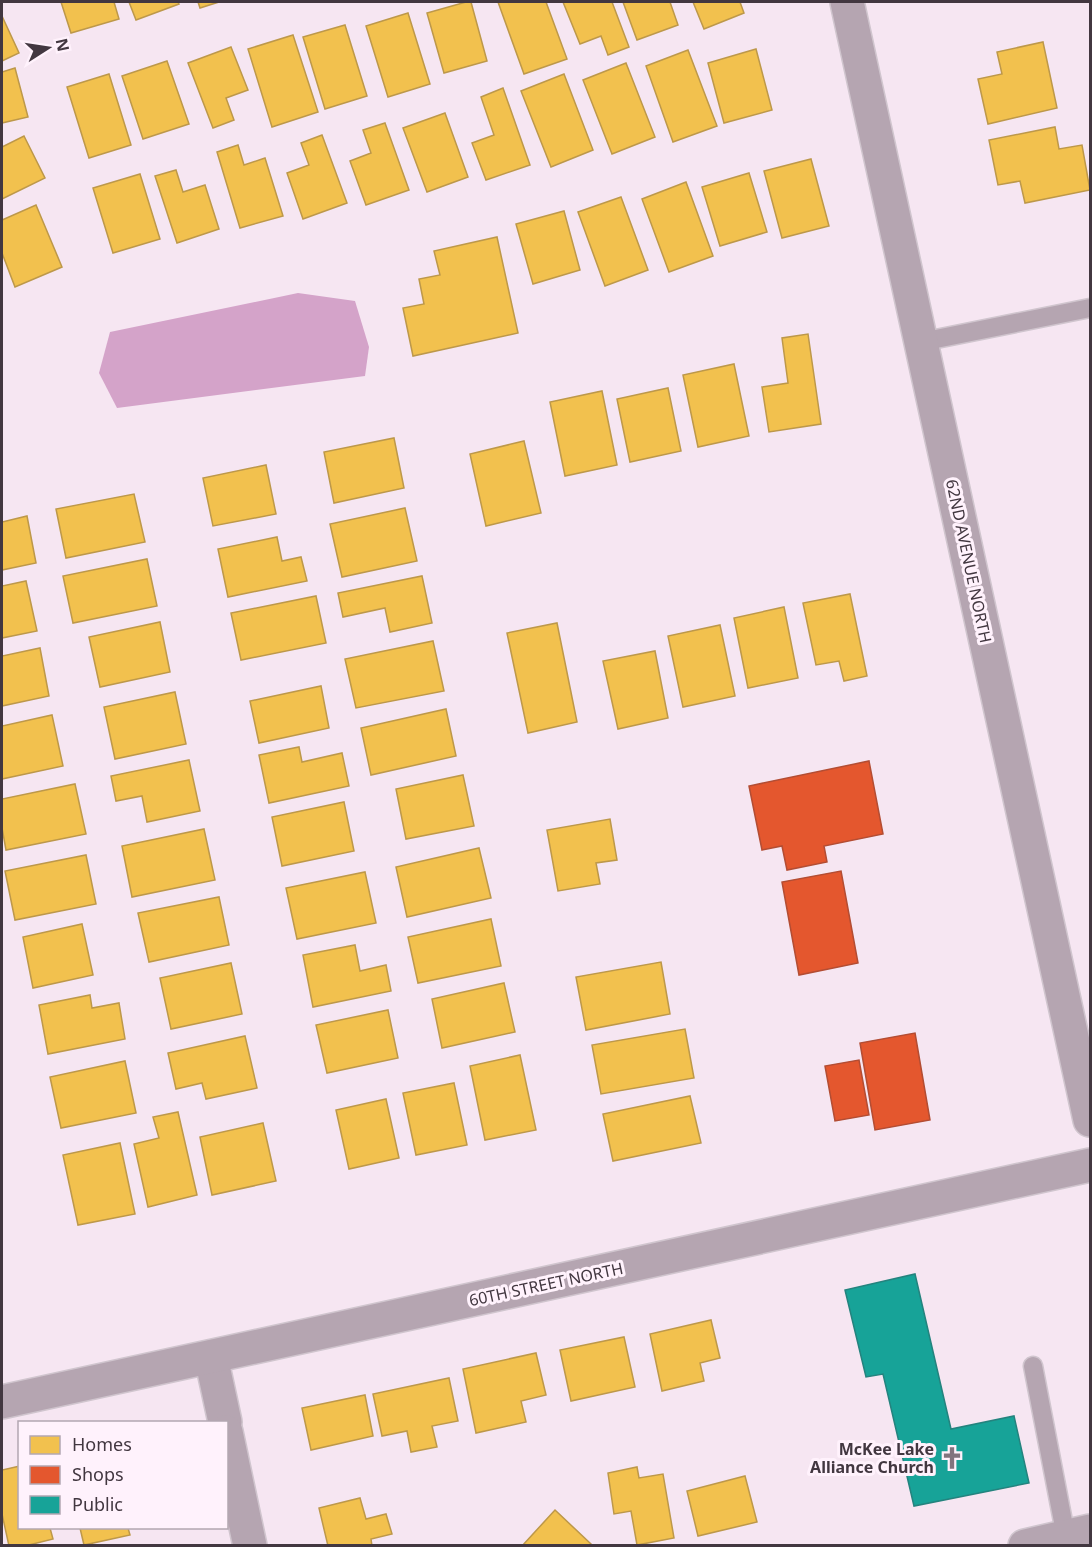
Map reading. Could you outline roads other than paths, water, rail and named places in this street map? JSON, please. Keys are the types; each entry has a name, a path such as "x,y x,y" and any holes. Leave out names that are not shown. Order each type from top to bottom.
{"street":[{"name":"62ND AVENUE NORTH","path":"847,2 1090,1120"},
{"name":"60TH STREET NORTH","path":"2,1402 1090,1166"},
{"path":"211,1357 225,1421"},
{"path":"228,1441 250,1545"},
{"path":"1025,1545 1078,1534"}],"lane":[{"path":"921,342 1090,308"},
{"path":"1033,1366 1078,1534"}],"place":[{"name":"McKee Lake Alliance Church","path":"952,1458"}]}
